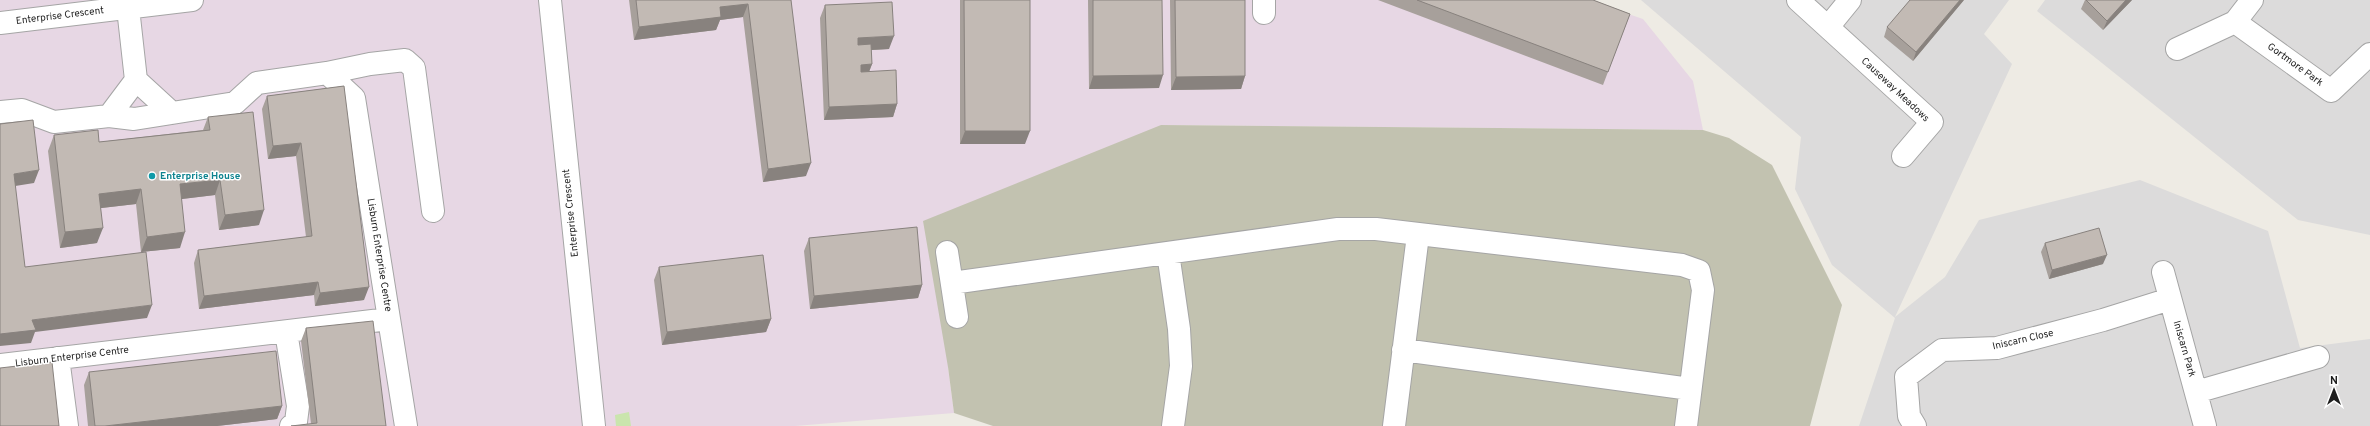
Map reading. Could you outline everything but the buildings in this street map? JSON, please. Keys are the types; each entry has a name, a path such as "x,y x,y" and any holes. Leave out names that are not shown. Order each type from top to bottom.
{"street":[{"name":"Enterprise Crescent","path":"0,23 55,8 128,8 192,0"},
{"name":"Enterprise Crescent","path":"550,0 594,426"},
{"name":"Causeway Meadows","path":"1798,0 1932,122 1903,156"},
{"path":"1828,27 1850,0"},
{"path":"2177,49 2235,22 2252,0"},
{"path":"128,8 136,80 172,113"},
{"name":"Gortmore Park","path":"2235,22 2331,91 2370,54"},
{"path":"0,112 22,110 54,122 109,116 134,119 235,103 257,83 327,74 370,64 405,60 414,68 433,211"},
{"name":"Lisburn Enterprise Centre","path":"0,365 389,319 354,98 327,74"},
{"path":"109,116 136,80"},
{"path":"952,283 1338,229 1376,229 1682,265 1699,272 1703,290 1686,426"},
{"path":"1394,426 1418,235"},
{"path":"947,252 957,317"},
{"path":"1168,253 1179,329 1181,366 1173,426"},
{"name":"Iniscarn Park","path":"2163,272 2206,426"},
{"name":"Iniscarn Close","path":"1915,426 1909,416 1906,377 1942,350 1997,348 2102,320 2170,299"},
{"path":"389,319 406,426"},
{"path":"286,332 298,406 296,422 291,426"},
{"path":"1403,350 1690,389"},
{"path":"2196,392 2318,357"},
{"path":"58,358 67,426"}],"shaded area":[{"path":"0,0 1587,0 1643,19 1693,81 1703,130 1161,125 948,367 954,413 795,426 0,426"},
{"path":"1641,0 2009,0 1984,34 2012,64 1895,317 1945,277 1979,220 2140,180 2268,231 2300,348 2370,339 2370,426 1859,426 1895,318 1832,265 1795,189 1801,137"},
{"path":"2045,0 2370,0 2370,235 2298,220 2037,11"},
{"path":"1161,125 1703,130 1729,138 1772,165 1842,305 1810,426 993,426 954,413 948,367 923,221"}],"green space":[{"path":"629,412 631,426 616,426 615,415"}],"place":[{"name":"Enterprise House","path":"152,176"}]}
